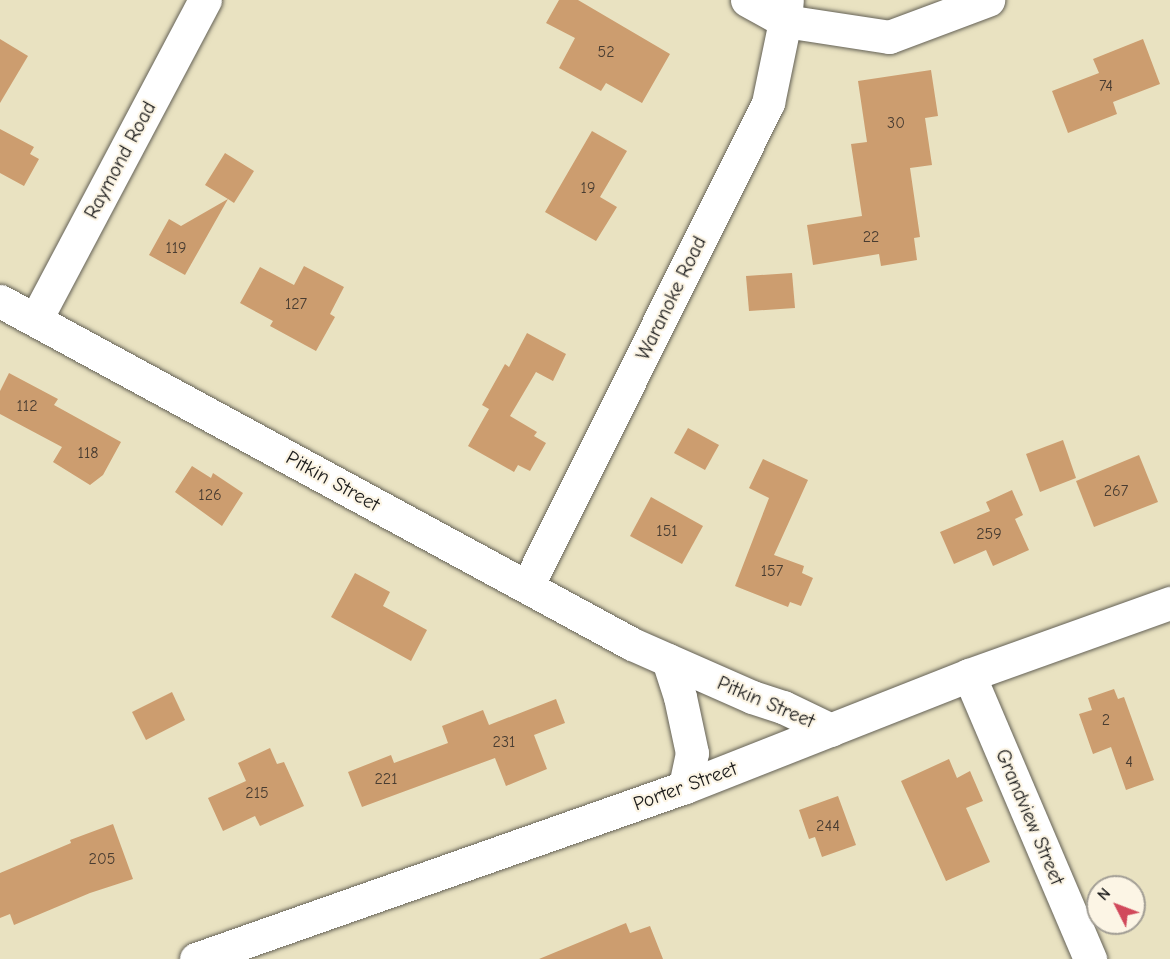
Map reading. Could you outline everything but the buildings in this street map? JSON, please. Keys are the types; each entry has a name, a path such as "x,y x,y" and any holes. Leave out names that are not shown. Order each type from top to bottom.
{"street":[{"name":"Raymond Road","path":"36,319 205,0"},
{"path":"747,0 890,37 988,0"},
{"name":"Waranoke Road","path":"527,587 768,103 786,10"},
{"name":"Pitkin Street","path":"1,302 632,644 752,697 783,707 831,730"},
{"name":"Porter Street","path":"196,959 685,787 969,675 1170,603"},
{"path":"668,660 680,697 692,753 685,787"},
{"name":"Grandview Street","path":"969,675 1090,959"}]}
